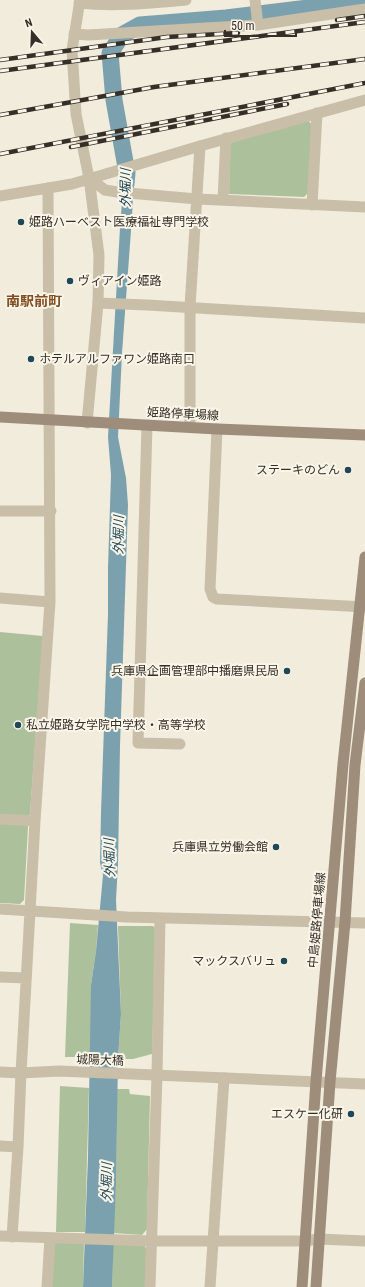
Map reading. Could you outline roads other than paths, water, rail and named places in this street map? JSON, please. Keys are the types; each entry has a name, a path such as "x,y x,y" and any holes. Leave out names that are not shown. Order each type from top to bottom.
{"main road":[{"name":"姫路停車場線","path":"0,418 365,435"},
{"name":"中島姫路停車場線","path":"302,1287 316,1081 343,764 363,607 365,557"},
{"path":"316,1287 330,1082 345,922 355,765 365,682"}],"street":[{"path":"87,422 98,303 99,254 89,178 76,114 72,50 80,2 92,4 132,4 186,0"},
{"path":"255,1 258,25"},
{"path":"74,34 88,35 151,30 258,25 365,9"},
{"path":"0,196 72,184 226,138 365,100"},
{"path":"312,205 317,113"},
{"path":"223,200 226,138"},
{"path":"190,427 190,307 200,146"},
{"path":"89,178 105,190 117,192 197,199 365,207"},
{"path":"12,1237 35,820 50,602 51,511 48,188"},
{"path":"98,303 365,318"},
{"path":"147,425 138,743 180,744"},
{"path":"217,429 210,588 213,597 217,599 363,607"},
{"path":"0,511 51,511"},
{"path":"0,598 50,602"},
{"path":"0,819 35,820"},
{"path":"0,909 127,917 365,923"},
{"path":"150,1287 157,1075 160,918"},
{"path":"0,977 26,978"},
{"name":"城陽大橋","path":"0,1072 21,1073 59,1071 365,1084"},
{"path":"210,1287 224,1078"},
{"path":"0,1146 18,1147"},
{"path":"0,1236 151,1241 305,1241 319,1238 365,1241"},
{"path":"47,1287 50,1238"}],"water":[{"path":"134,171 118,437 126,478 128,505 116,900 121,1014 118,1059 116,1184 112,1287 83,1287 88,1157 91,985 96,951 103,875 100,863 101,812 111,475 108,437 123,189 119,175"}],"waterway":[{"name":"外堀川","path":"126,184 127,173 114,100 110,53 122,35 140,25 226,18 365,1"}],"railway":[{"path":"337,20 365,16"},
{"path":"0,71 365,22"},
{"path":"0,60 167,37 238,33"},
{"path":"0,115 154,87 365,59"},
{"path":"0,154 365,83"},
{"path":"71,147 287,104"}],"place":[{"name":"姫路ハーベスト医療福祉専門学校","path":"21,222"},
{"name":"ヴィアイン姫路","path":"70,281"},
{"name":"ホテルアルファワン姫路南口","path":"31,359"},
{"name":"ステーキのどん","path":"348,470"},
{"name":"兵庫県企画管理部中播磨県民局","path":"287,671"},
{"name":"私立姫路女学院中学校・高等学校","path":"18,725"},
{"name":"兵庫県立労働会館","path":"276,847"},
{"name":"マックスバリュ","path":"284,961"},
{"name":"エスケー化研","path":"351,1114"}],"district":[{"name":"南駅前町","path":"34,301"}]}
